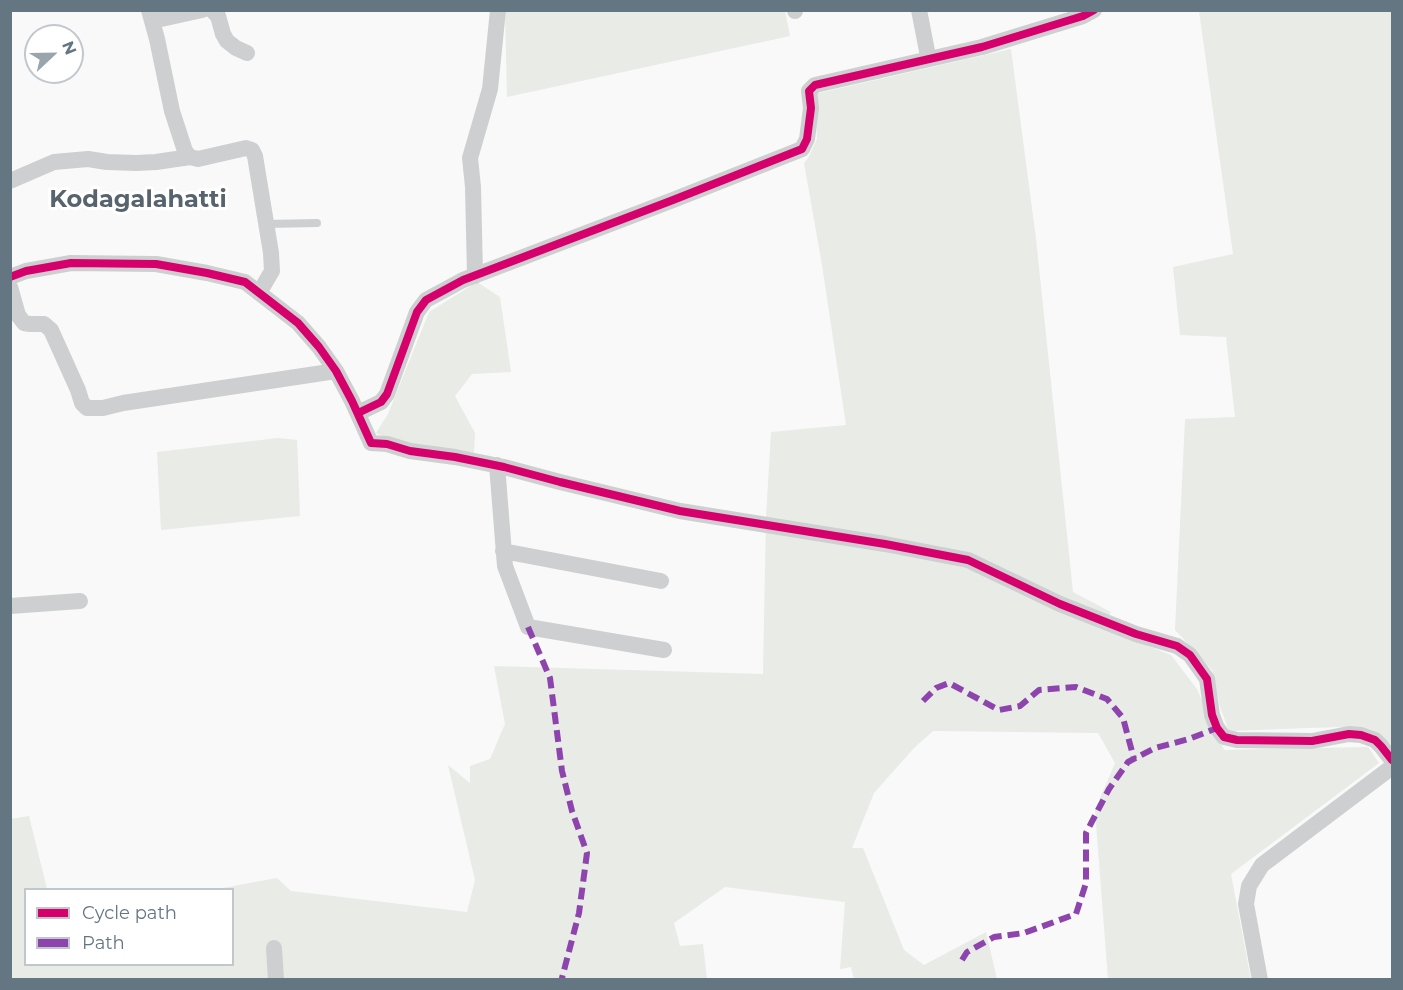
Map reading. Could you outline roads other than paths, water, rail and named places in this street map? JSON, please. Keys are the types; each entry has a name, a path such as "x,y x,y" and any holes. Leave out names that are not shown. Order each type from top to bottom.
{"street":[{"path":"475,276 470,158 490,89 498,10"},
{"path":"919,10 927,51"},
{"path":"358,413 381,402 387,394 417,312 426,300 463,280 802,149 807,139 811,108 809,91 815,85 982,47 1083,16 1094,10"},
{"path":"190,157 185,151 172,111 151,16 213,12 227,41 247,53"},
{"path":"820,72 927,51 1053,15"},
{"path":"10,181 54,162 87,159 107,162 156,162 190,157 198,159 246,148 252,150 255,156 272,271 259,293"},
{"path":"10,277 26,271 71,263 156,264 245,282 298,323 336,371 371,443 497,465 680,511 885,544 968,560 1060,604 1136,634 1177,646 1190,655 1207,679 1212,715 1217,728 1224,737 1237,741 1312,741 1349,734 1361,735 1375,740 1392,760"},
{"path":"10,287 18,315 24,322 44,324 51,330 82,403 87,408 103,408 123,403 336,371"},
{"path":"497,465 505,566 528,627 664,650"},
{"path":"503,551 661,581"},
{"path":"10,606 80,601"},
{"path":"1260,980 1246,904 1249,886 1262,865 1392,767"},
{"path":"274,948 276,980"}],"lane":[{"path":"266,224 317,224"}],"district":[{"name":"Kodagalahatti","path":"138,200"}]}
